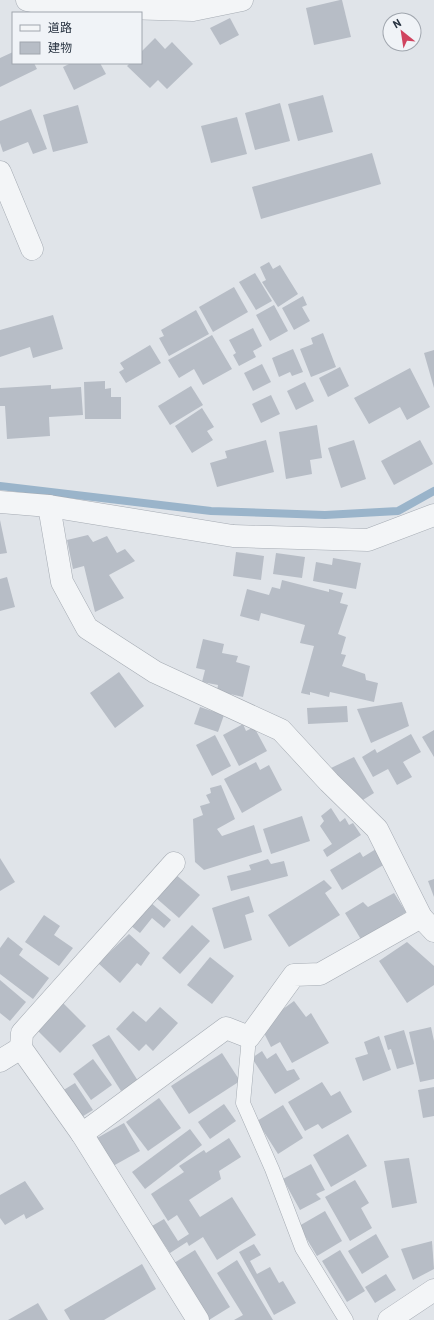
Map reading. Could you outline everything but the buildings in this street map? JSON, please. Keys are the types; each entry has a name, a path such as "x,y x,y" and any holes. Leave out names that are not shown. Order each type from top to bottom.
{"street":[{"path":"27,0 56,6 193,10 242,0"},
{"path":"0,172 32,249"},
{"path":"0,502 50,506 233,536 368,540 434,515"},
{"path":"50,506 62,582 87,628 155,672 281,730 329,782 377,829 427,924 320,974 294,975 249,1037 226,1028 82,1134"},
{"path":"174,863 22,1033 21,1048 82,1134 198,1320"},
{"path":"0,1060 21,1048"},
{"path":"389,1320 434,1290"}],"lane":[{"path":"249,1037 243,1103 272,1169 302,1248 346,1320"}],"waterway":[{"path":"0,486 211,511 325,515 398,511 434,491"}]}
